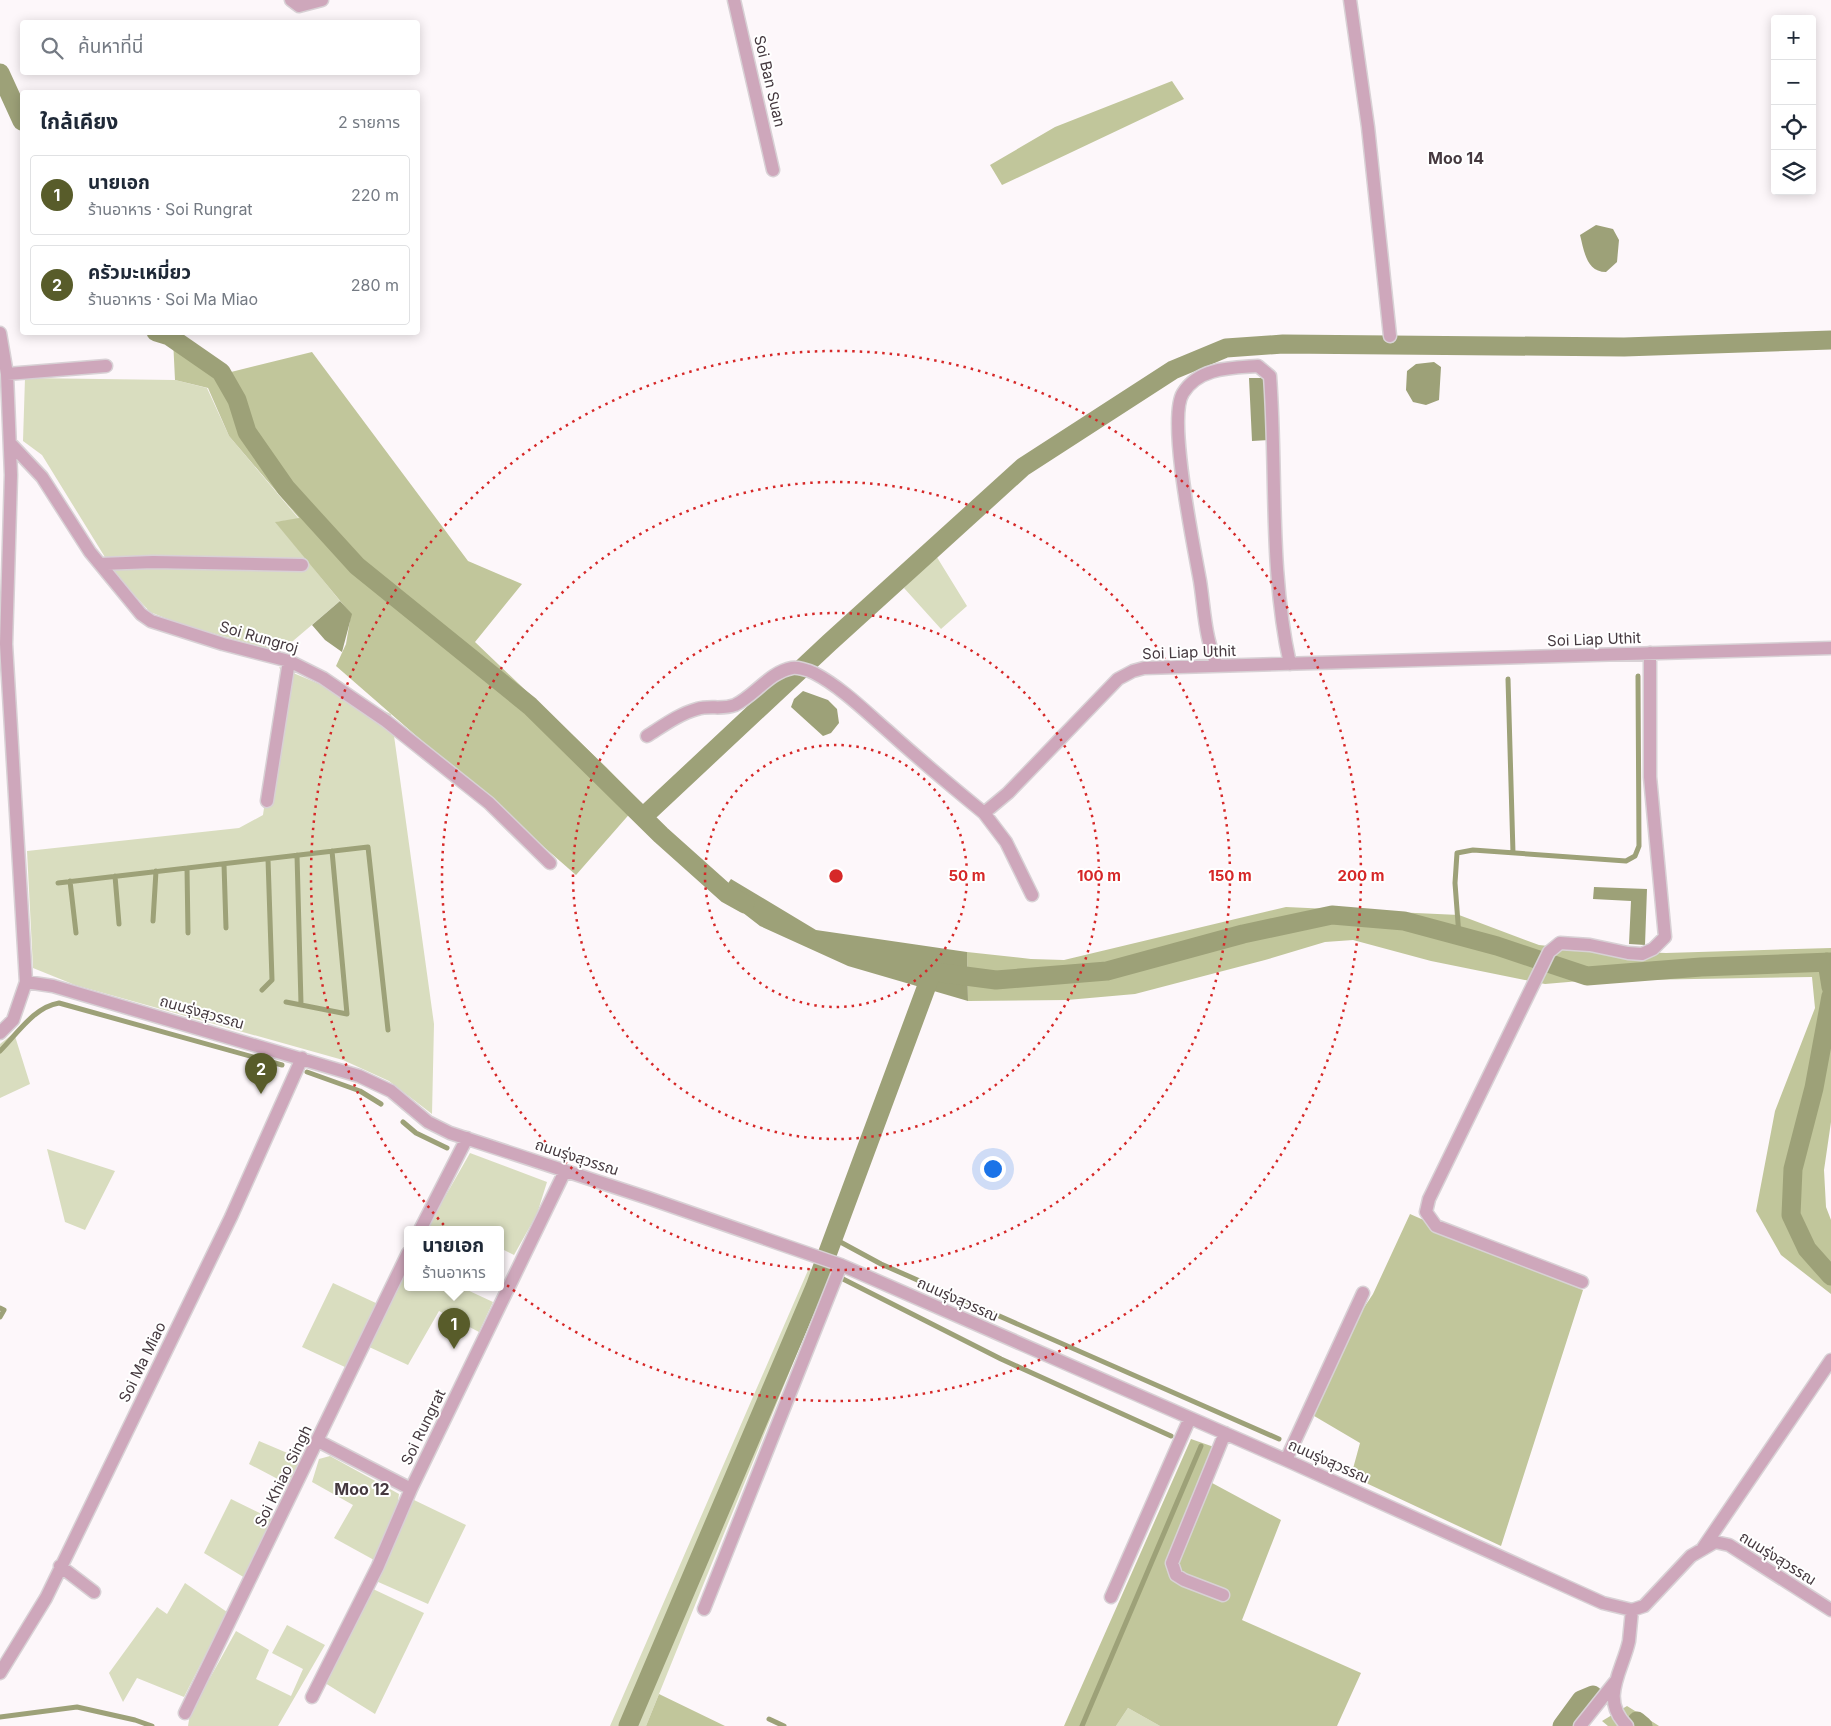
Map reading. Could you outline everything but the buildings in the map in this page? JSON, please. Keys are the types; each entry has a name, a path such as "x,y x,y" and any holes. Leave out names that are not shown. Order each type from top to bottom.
{"street":[{"path":"291,0 298,6 322,0"},
{"name":"Soi Ban Suan","path":"734,0 774,170"},
{"path":"1350,0 1368,127 1390,336"},
{"path":"0,333 7,374 11,475 3,644 26,982 13,1020 0,1032"},
{"path":"7,374 106,366"},
{"path":"1217,666 1208,638 1185,492 1178,431 1178,405 1182,394 1192,382 1207,373 1225,368 1258,366 1270,376 1279,592 1283,632 1290,664"},
{"name":"Soi Rungroj","path":"10,442 42,477 100,564 141,614 151,621 222,644 289,661 323,678 386,720 488,803 550,863"},
{"path":"100,564 153,562 302,565"},
{"name":"Soi Liap Uthit","path":"984,813 1008,793 1118,679 1133,671 1144,668 1831,648"},
{"path":"1582,1282 1436,1226 1426,1212 1429,1199 1549,952 1560,943 1590,945 1642,954 1654,949 1664,937 1650,777 1650,653"},
{"path":"267,801 289,661"},
{"path":"647,736 683,714 698,709 720,709 732,706 746,699 780,672 793,667 812,672 866,712 984,813 1006,842 1032,895"},
{"name":"ถนนรุ่งสุวรรณ","path":"26,982 53,986 359,1076 391,1091 428,1122 467,1138 840,1265 1286,1460 1603,1603 1632,1610 1644,1606 1680,1566 1703,1548 1715,1542 1729,1545 1831,1610"},
{"name":"Soi Ma Miao","path":"0,1673 46,1598 226,1226 302,1058"},
{"path":"422,1226 467,1138"},
{"name":"Soi Rungrat","path":"312,1697 378,1566 410,1489 565,1171"},
{"name":"Soi Khiao Singh","path":"185,1713 404,1261"},
{"path":"704,1609 840,1265"},
{"path":"1286,1460 1363,1293"},
{"path":"1703,1548 1831,1360"},
{"path":"1111,1597 1190,1418"},
{"path":"1223,1595 1176,1575 1172,1563 1225,1433"},
{"path":"318,1441 410,1489"},
{"path":"60,1566 94,1592"},
{"path":"1580,1726 1615,1682 1628,1643 1632,1610"},
{"path":"1615,1682 1616,1712 1627,1726"}],"shaded area":[{"path":"1172,81 1184,99 1002,185 990,165 1055,127"},
{"path":"1596,225 1613,229 1619,240 1617,262 1606,272 1599,271 1590,264 1580,235"},
{"path":"173,339 231,372 312,352 468,561 522,584 475,642 640,802 576,875 336,666 346,644 351,614 275,522 299,518 229,436 208,388 175,380"},
{"path":"1434,362 1441,367 1439,400 1426,405 1413,402 1406,390 1407,371 1416,364"},
{"path":"25,378 175,380 207,388 229,436 299,519 276,522 340,601 280,652 183,625 150,612 116,575 42,455 23,441"},
{"path":"1249,378 1266,378 1269,440 1252,441"},
{"path":"935,554 967,606 941,629 904,588"},
{"path":"340,601 352,614 342,652 325,640 312,625"},
{"path":"279,667 391,714 434,1024 432,1114 389,1081 343,1060 75,985 33,968 27,851 239,828 263,815 283,675"},
{"path":"803,691 828,700 837,709 839,723 831,733 823,736 791,707 794,699"},
{"path":"731,879 816,930 967,952 968,1001 848,966 760,926 720,895"},
{"path":"1594,887 1647,889 1645,945 1629,944 1631,901 1593,899"},
{"path":"1286,907 1459,915 1539,945 1584,950 1666,953 1831,948 1831,1122 1824,1170 1826,1207 1831,1220 1831,1294 1781,1255 1756,1211 1775,1111 1815,1008 1812,977 1580,981 1545,984 1431,961 1353,940 1325,942 1265,960 1135,994 1067,1000 968,1001 967,952 1031,959 1064,960"},
{"path":"14,1033 30,1084 0,1098 0,1044"},
{"path":"47,1149 115,1171 85,1230 65,1222"},
{"path":"470,1153 547,1182 537,1214 514,1255 504,1250 504,1226 428,1226"},
{"path":"1410,1214 1583,1290 1501,1546 1351,1476 1360,1443 1304,1410 1341,1342 1373,1294"},
{"path":"809,1268 828,1277 646,1726 610,1726"},
{"path":"404,1273 404,1291 469,1291 493,1302 479,1332 439,1311 408,1365 367,1346"},
{"path":"333,1283 378,1304 347,1368 302,1347"},
{"path":"1191,1439 1214,1447 1201,1477 1281,1520 1242,1620 1361,1673 1337,1726 1160,1726 1128,1708 1116,1726 1064,1726"},
{"path":"259,1441 304,1460 291,1486 249,1464"},
{"path":"330,1456 399,1494 396,1515 374,1560 334,1538 353,1505 312,1482 319,1459"},
{"path":"231,1499 274,1520 245,1578 204,1553"},
{"path":"414,1500 466,1525 428,1604 376,1581"},
{"path":"185,1583 227,1612 184,1697 137,1678 123,1702 109,1673 157,1607 167,1614"},
{"path":"373,1589 424,1613 375,1714 325,1683"},
{"path":"287,1625 325,1645 278,1726 188,1726 190,1714 236,1631 269,1650 256,1679 291,1696 303,1669 272,1653"},
{"path":"659,1694 725,1726 646,1726"},
{"path":"1627,1706 1659,1726 1608,1726 1602,1721"},
{"path":"1128,1708 1160,1726 1116,1726"}],"waterway":[{"path":"0,73 20,117"},
{"path":"166,335 221,372 237,400 247,432 286,488 357,566 530,706 661,835 727,894 745,904"},
{"path":"643,817 829,643 1023,467 1173,370 1226,348 1283,344 1624,347 1831,340"},
{"path":"1459,936 1455,883 1457,853 1473,850 1626,861 1635,856 1639,846 1638,676"},
{"path":"1508,679 1513,853"},
{"path":"58,883 368,847 388,1030"},
{"path":"286,1002 347,1014 332,851"},
{"path":"297,855 301,1004"},
{"path":"262,990 272,980 268,859"},
{"path":"224,864 226,928"},
{"path":"187,868 188,933"},
{"path":"153,921 156,871"},
{"path":"115,876 119,924"},
{"path":"70,881 76,933"},
{"path":"942,973 996,980 1107,971 1243,934 1332,915 1404,921 1497,946 1587,976 1701,967 1831,962"},
{"path":"1827,962 1831,987"},
{"path":"628,1726 815,1287 932,972"},
{"path":"1831,996 1814,1088 1793,1169 1791,1215 1807,1249 1831,1276"},
{"path":"0,1051 34,1015 59,1003 282,1065"},
{"path":"307,1072 360,1091 381,1104"},
{"path":"403,1122 416,1133 447,1148"},
{"path":"833,1238 881,1264 1279,1439"},
{"path":"821,1271 830,1274"},
{"path":"843,1279 1001,1359 1171,1436"},
{"path":"0,1308 4,1310 0,1317"},
{"path":"1082,1726 1201,1446"},
{"path":"1562,1726 1581,1700 1593,1695"},
{"path":"0,1717 77,1707 135,1720 152,1726"},
{"path":"769,1719 784,1726"},
{"path":"1637,1721 1643,1726"}],"place":[{"name":"ครัวมะเหมี่ยว","path":"261,1094"},
{"name":"นายเอก","path":"454,1349"}],"district":[{"name":"Moo 14","path":"1456,158"},
{"name":"Moo 12","path":"362,1489"}]}
